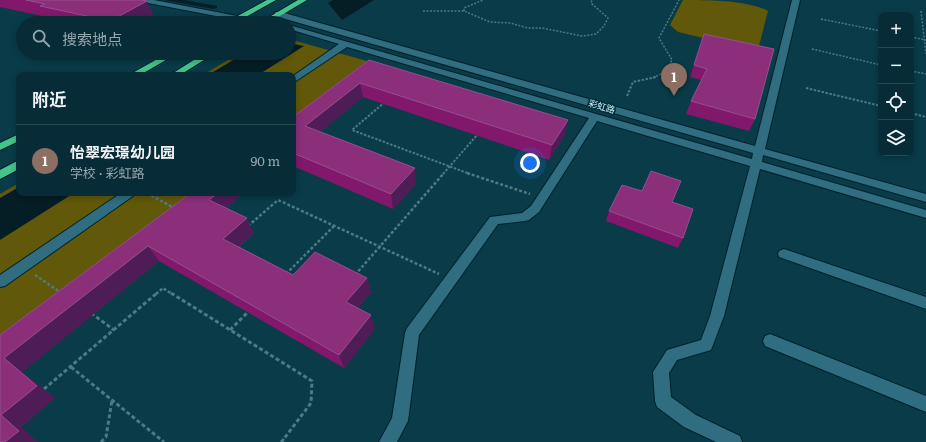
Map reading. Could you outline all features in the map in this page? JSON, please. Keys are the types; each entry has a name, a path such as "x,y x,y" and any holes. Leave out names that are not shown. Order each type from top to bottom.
{"highway":[{"path":"241,16 272,0"},
{"path":"276,16 303,0"},
{"path":"139,72 161,60"},
{"path":"179,72 199,60"},
{"path":"0,147 16,139"},
{"path":"0,175 16,166"}],"street":[{"path":"143,0 227,16"},
{"path":"734,442 690,421 663,401 661,372 672,355 706,345 717,316 796,0"},
{"name":"彩虹路","path":"278,14 284,16"},
{"name":"彩虹路","path":"296,20 926,198"},
{"name":"彩虹路","path":"296,30 926,214"},
{"path":"296,78 345,44"},
{"path":"374,64 386,55"},
{"path":"387,442 400,421 412,333 452,280 494,220 525,217 535,209 595,117"},
{"path":"0,282 125,196"},
{"path":"784,254 926,303"},
{"path":"770,341 926,404"}],"path":[{"path":"464,11 464,8 483,0"},
{"path":"423,11 464,11 490,22 510,23 528,28 542,28 582,36 596,34 604,26 608,18 591,3 592,0"},
{"path":"627,96 633,82 660,77 670,68 672,60 659,38 679,0"},
{"path":"921,11 926,54"},
{"path":"821,19 878,30"},
{"path":"914,38 925,40"},
{"path":"812,49 878,63"},
{"path":"914,72 926,74"},
{"path":"806,88 878,105"},
{"path":"387,100 352,130 449,167 542,198"},
{"path":"914,115 926,117"},
{"path":"354,276 480,132 473,130"},
{"path":"153,196 175,208"},
{"path":"244,229 278,200 452,280"},
{"path":"285,275 334,226"},
{"path":"23,266 62,294"},
{"path":"44,389 163,288 312,381 311,403 283,441"},
{"path":"230,330 252,308"},
{"path":"88,312 114,330"},
{"path":"71,367 164,442"},
{"path":"101,442 106,437 112,400"}],"shaded area":[{"path":"683,0 738,3 759,7 768,11 759,46 746,48 678,32 670,25"},
{"path":"296,41 367,61 296,115 296,72 208,72 228,60 296,60"},
{"path":"16,185 16,196 187,196 0,335 0,194"}],"water":[{"path":"164,0 184,0 217,6 217,8 214,9"},
{"path":"333,0 374,0 342,20 328,3"},
{"path":"296,44 304,46 296,51"},
{"path":"233,60 282,60 263,72 213,72"},
{"path":"16,189 16,196 69,196 0,240 0,198"}],"building":[{"path":"26,0 147,1 119,16 87,16 40,6 45,4"},
{"path":"704,34 774,49 755,119 691,101 707,69 694,65"},
{"path":"369,60 568,120 552,145 360,83 305,126 415,168 391,194 296,154 296,115"},
{"path":"651,171 681,181 672,202 693,209 683,238 609,211 622,185 642,191"},
{"path":"187,196 214,196 209,200 247,218 223,239 293,275 315,252 367,278 346,302 371,315 339,355 148,246 4,358 37,386 1,415 19,431 5,442 0,442 0,335"}],"place":[{"name":"怡翠宏璟幼儿园","path":"674,96"}]}
